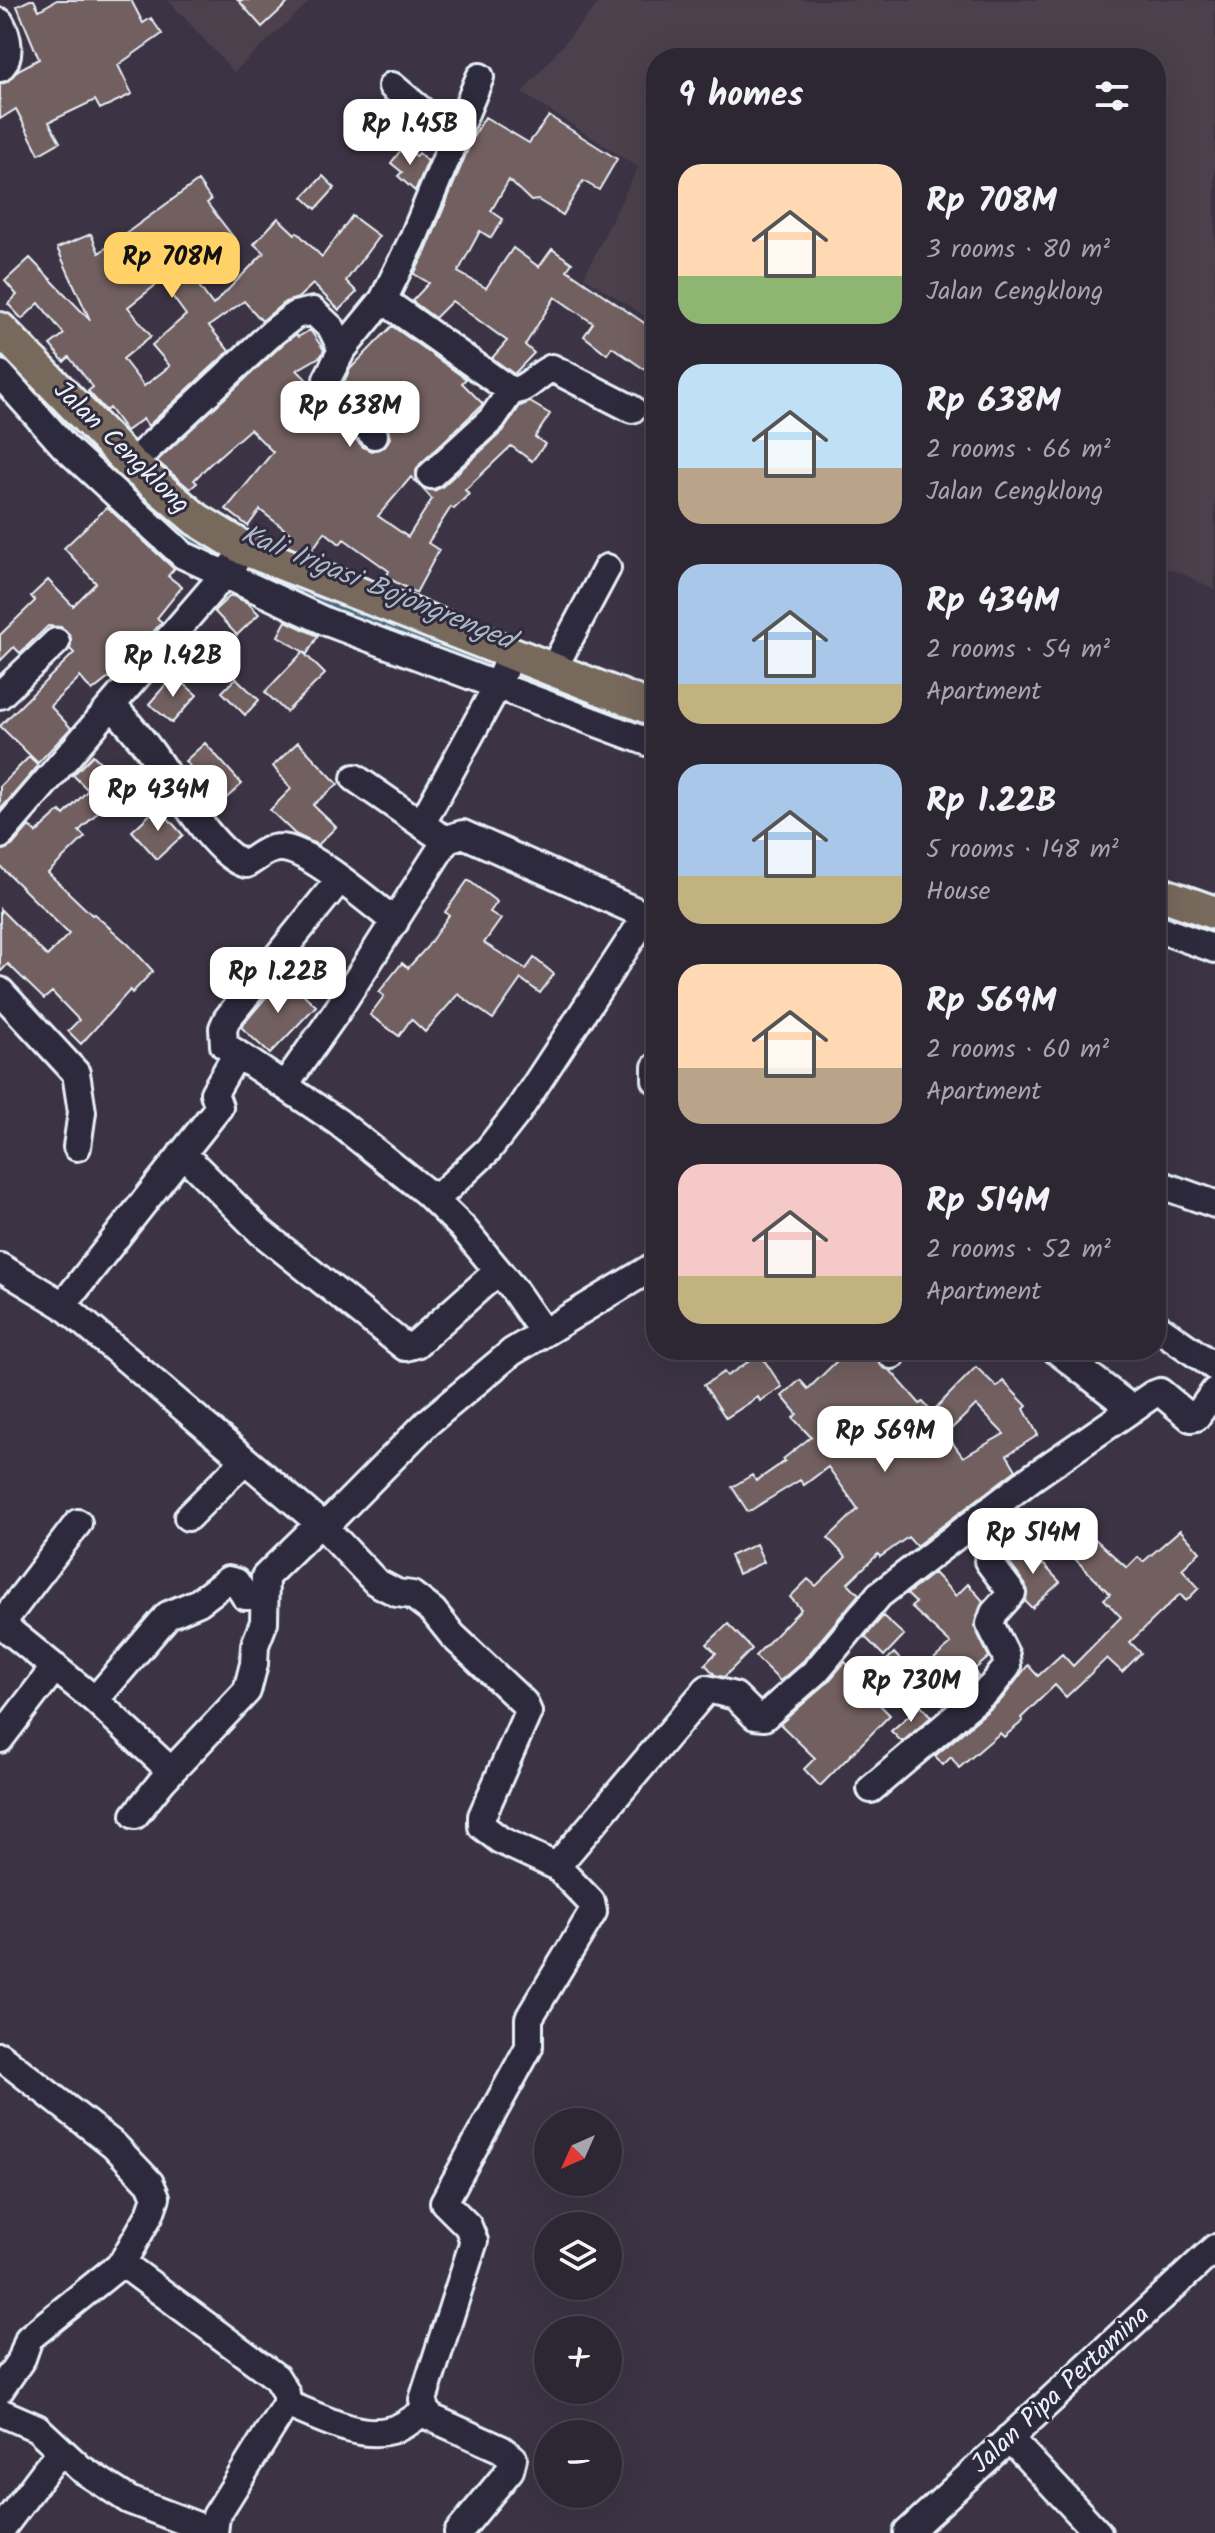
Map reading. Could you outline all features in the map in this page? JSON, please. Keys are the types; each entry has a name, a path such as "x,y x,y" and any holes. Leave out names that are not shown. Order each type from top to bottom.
{"main road":[{"name":"Jalan Cengklong","path":"0,329 131,464 196,519 235,563 503,672 552,671 605,710 646,710"},
{"path":"1166,896 1215,913"}],"street":[{"path":"0,22 9,55 0,68"},
{"path":"374,435 328,389 327,379 342,350 383,300 480,77"},
{"path":"392,86 455,139"},
{"path":"383,300 511,391 521,390 540,373 552,368 632,409"},
{"path":"131,464 237,363 295,315 313,311 332,329 342,350"},
{"path":"0,374 65,447 183,555 235,563"},
{"path":"431,475 492,419 511,391"},
{"path":"0,835 235,563"},
{"path":"552,671 607,568"},
{"path":"0,695 56,642"},
{"path":"422,823 503,672 605,710 646,738"},
{"path":"112,705 148,747 205,830 233,858 246,864 263,853 282,847 295,851 340,879 395,922"},
{"path":"355,778 447,839"},
{"path":"285,1085 337,1011 447,839 463,834 561,880 646,915"},
{"path":"340,879 227,1019 222,1040 227,1049 338,1122 435,1200 462,1227 543,1332"},
{"path":"435,1200 488,1150 517,1113 646,929"},
{"path":"1166,932 1215,949"},
{"path":"0,991 76,1073 82,1112 77,1147"},
{"path":"63,1305 219,1107 214,1093 236,1055"},
{"path":"182,1153 261,1232 405,1347 416,1344 498,1271"},
{"path":"1166,1187 1215,1204"},
{"path":"0,1267 63,1305 321,1526 376,1582 397,1593 412,1595 433,1611 470,1654 524,1703 528,1712 482,1816 482,1826 500,1840 560,1868 591,1902 593,1912 529,2018 529,2047 444,2202 468,2226 474,2241 423,2400 425,2411 432,2418 501,2449 513,2458 510,2470 458,2533"},
{"path":"135,1815 171,1771 247,1691 255,1645 264,1622 265,1577 271,1568 321,1526 427,1423 512,1352 646,1271"},
{"path":"1166,1333 1215,1367"},
{"path":"1069,1360 1132,1409"},
{"path":"560,1868 561,1861 707,1689 735,1696 755,1716 770,1714 816,1671 879,1595 981,1516 1160,1392 1191,1418 1196,1417 1215,1391"},
{"path":"188,1517 244,1461"},
{"path":"871,1789 991,1687 1007,1667 1006,1656 990,1624 991,1618 1012,1593 988,1561 997,1548 995,1538 981,1516"},
{"path":"78,1523 0,1624 95,1700 171,1771"},
{"path":"95,1700 173,1611 199,1602 227,1580 236,1582 245,1596 263,1596"},
{"path":"0,1739 55,1667"},
{"path":"0,2056 114,2145 155,2189 150,2214 122,2263 29,2338 22,2358 0,2390"},
{"name":"Jalan Pipa Pertamina","path":"907,2533 1215,2248"},
{"path":"0,2412 37,2428 80,2468 129,2500 201,2530 216,2516 286,2404 286,2393 276,2377 122,2263"},
{"path":"286,2404 372,2432 390,2431 425,2411"},
{"path":"1009,2438 1098,2533"},
{"path":"0,2531 60,2451"}],"shaded area":[{"path":"168,0 311,0 234,72"},
{"path":"601,0 1215,0 1215,590 1166,568 1166,48 646,48 646,317 584,277 638,167 522,93"}],"building":[{"path":"34,0 39,10 57,0 131,0 143,23 151,18 162,34 118,65 132,94 100,109 95,100 49,122 60,142 39,154 16,109 0,119 0,84 39,59 17,6"},
{"path":"238,0 291,0 262,27"},
{"path":"549,116 617,159 599,190 583,181 563,215 538,200 531,201 509,180 491,211 503,219 491,238 480,231 458,272 486,288 513,248 539,267 552,249 572,263 567,270 646,324 644,369 612,347 607,354 584,336 593,323 555,297 525,345 534,353 514,374 492,358 507,341 452,301 435,318 412,301 429,283 414,274 473,137 485,117 529,143"},
{"path":"404,146 428,161 415,191 398,176 402,172 391,163"},
{"path":"323,176 335,188 316,209 303,197"},
{"path":"198,181 211,200 207,203 234,238 188,271 213,305 264,253 254,244 278,218 322,257 352,216 379,236 346,281 357,292 339,310 313,284 298,298 285,302 262,321 244,301 209,326 229,351 148,426 143,419 126,431 109,408 106,411 88,391 93,387 69,357 64,362 50,345 64,334 39,303 22,319 8,304 17,295 5,281 30,258 90,320 57,248 91,234 99,253","holes":["161,281 186,315 152,345 170,366 144,386 123,359 151,336 128,307"]},
{"path":"392,326 466,379 462,383 483,404 420,464 416,471 418,484 411,477 378,516 408,537 432,499 421,487 434,491 442,487 503,431 520,406 530,402 550,414 535,437 545,444 532,461 511,446 465,490 469,494 454,509 451,507 428,543 439,550 416,593 386,577 389,571 344,539 340,544 325,532 309,554 285,544 292,535 260,510 248,526 226,509 273,452 250,429 194,480 197,483 190,489 157,461 283,344 296,334 298,337 310,330 324,350 321,356 297,370 311,384 316,399 363,447 371,451 385,447 390,438 386,424 344,382 350,369"},
{"path":"107,507 174,569 168,576 182,587 157,618 162,622 120,669 92,691 80,677 50,706 71,728 38,763 0,726 74,653 70,649 71,638 61,627 48,626 20,653 14,647 0,661 0,635 35,601 31,596 48,580 73,606 96,583 64,548"},
{"path":"231,595 248,603 259,614 237,635 214,611"},
{"path":"286,621 318,636 307,654 278,636"},
{"path":"303,652 325,674 286,712 265,692"},
{"path":"174,675 197,695 172,723 149,704"},
{"path":"236,678 259,700 245,715 222,692"},
{"path":"298,742 338,784 313,805 336,827 318,845 295,834 270,810 291,789 273,766"},
{"path":"205,743 242,784 222,802 185,761"},
{"path":"93,755 124,786 79,831 85,837 48,873 128,944 153,971 132,993 130,990 81,1044 68,1031 79,1020 52,992 44,999 8,964 0,972 0,909 47,956 69,934 0,866 0,851 12,846 29,826 36,833 60,811 64,815 88,790 73,775"},
{"path":"29,757 38,766 0,810 0,786"},
{"path":"158,807 183,835 157,859 132,831"},
{"path":"468,880 497,902 490,912 501,919 484,943 526,969 534,958 554,974 540,993 521,979 493,1019 458,994 425,1032 411,1019 399,1036 370,1015 384,996 379,992 402,963 408,968 427,947 449,915 445,912"},
{"path":"284,976 316,1006 270,1054 241,1027"},
{"path":"751,1360 764,1360 782,1387 760,1401 758,1397 726,1418 704,1385 724,1372 727,1376"},
{"path":"838,1360 878,1360 920,1404 923,1402 932,1412 976,1367 997,1387 1003,1381 1027,1406 1024,1409 1038,1435 1007,1455 1016,1470 916,1546 908,1537 880,1557 878,1554 848,1583 859,1594 804,1660 780,1681 755,1656 801,1609 790,1597 808,1579 816,1586 846,1557 828,1538 858,1509 828,1467 804,1485 800,1480 748,1512 732,1487 752,1475 756,1481 785,1461 783,1459 811,1437 793,1418 797,1414 782,1396 800,1380 808,1389","holes":["976,1405 1004,1434 963,1457 946,1434"]},
{"path":"1072,1518 1127,1568 1138,1557 1143,1562 1180,1530 1200,1552 1182,1569 1199,1588 1186,1601 1180,1594 1130,1642 1141,1653 1122,1672 1107,1658 1066,1697 1055,1685 1004,1737 1000,1733 959,1768 951,1757 943,1765 935,1756 1002,1699 1028,1665 1038,1676 1062,1654 1073,1666 1121,1617 1104,1599 1110,1594 1072,1556 1077,1551 1058,1531"},
{"path":"1018,1543 1039,1568 1043,1564 1060,1582 1032,1608 1025,1601 1028,1591 1025,1584 1008,1561"},
{"path":"756,1544 764,1562 738,1574 730,1556"},
{"path":"934,1573 956,1596 968,1584 983,1601 974,1626 989,1657 974,1670 978,1677 960,1693 953,1683 933,1700 913,1677 951,1644 911,1607 916,1603 907,1594"},
{"path":"883,1616 904,1635 884,1656 865,1637"},
{"path":"728,1624 752,1649 724,1677 715,1675 705,1664 716,1653 707,1644"},
{"path":"894,1653 906,1666 873,1698 890,1715 820,1786 804,1769 815,1758 780,1724 827,1683 845,1662 865,1682"},
{"path":"921,1705 931,1717 902,1742 891,1731"}],"waterway":[{"name":"Kali Irigasi Bojongrenged","path":"0,357 24,383"},
{"name":"Kali Irigasi Bojongrenged","path":"126,487 239,571"},
{"name":"Kali Irigasi Bojongrenged","path":"286,591 646,725"}]}
